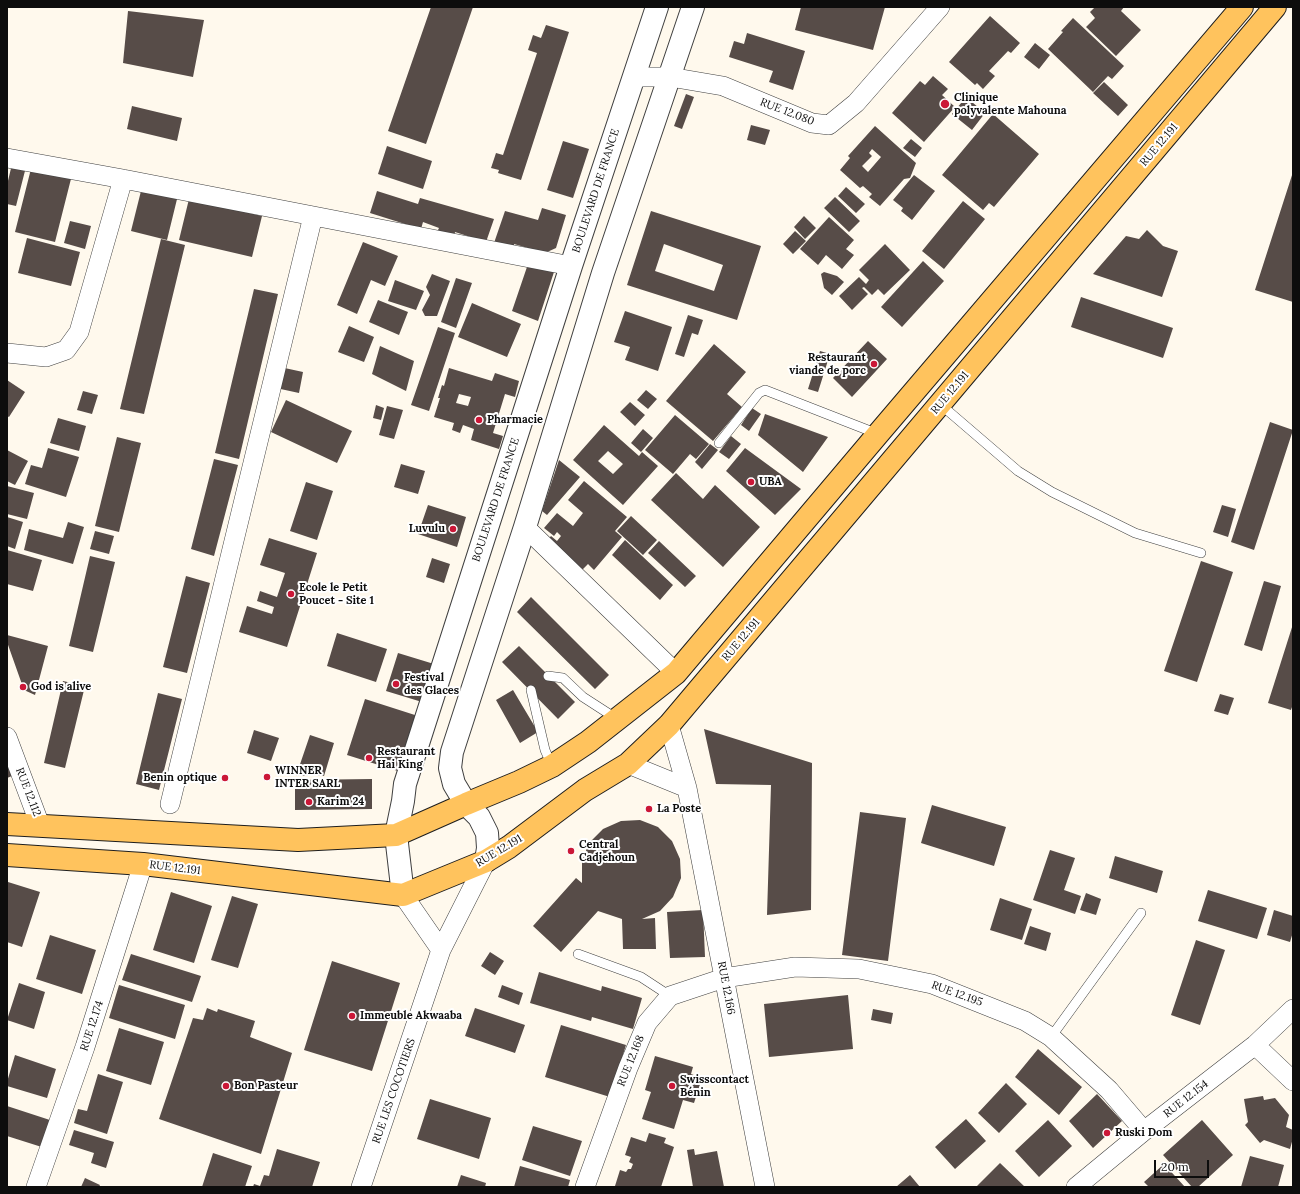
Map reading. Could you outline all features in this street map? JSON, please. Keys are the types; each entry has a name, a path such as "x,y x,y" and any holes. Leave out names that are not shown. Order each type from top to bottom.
{"main road":[{"path":"7,824 298,840 396,835 519,782 552,766 588,742 676,673 1242,7"},
{"name":"RUE 12.191","path":"7,854 143,864 403,895 486,861 509,847 584,790 628,764 669,725 1275,7"}],"street":[{"name":"BOULEVARD DE FRANCE","path":"403,895 396,835 405,784 571,266 657,7"},
{"path":"486,861 488,848 487,833 479,817 466,804 454,784 450,768 452,752 525,527 603,273 693,7"},
{"name":"RUE 12.080","path":"634,77 670,77 723,86 812,122 829,126 856,103 940,7"},
{"path":"7,158 571,266"},
{"path":"7,353 46,357 66,350 79,332 123,179"},
{"path":"170,804 313,216"},
{"path":"525,527 676,673"},
{"name":"RUE 12.166","path":"669,725 687,788 765,1187"},
{"name":"RUE 12.112","path":"7,737 40,825"},
{"path":"628,764 687,788"},
{"name":"RUE LES COCOTIERS","path":"361,1187 441,950 486,861"},
{"name":"RUE 12.174","path":"36,1187 85,1047 143,864"},
{"path":"403,895 441,950"},
{"name":"RUE 12.195","path":"724,978 795,967 859,969 932,984 1025,1021 1051,1037 1109,1090 1144,1131"},
{"path":"670,996 724,978"},
{"name":"RUE 12.168","path":"585,1187 628,1068 647,1023 670,996"},
{"name":"RUE 12.154","path":"1076,1187 1144,1131 1255,1045 1293,1009"},
{"path":"1255,1045 1293,1081"}],"lane":[{"path":"719,443 759,393 765,390 878,434"},
{"path":"940,404 1018,471 1039,485 1135,533 1201,553"},
{"path":"548,676 563,678 584,697 617,719"},
{"path":"531,690 545,750 552,766"},
{"path":"1051,1037 1141,914"},
{"path":"578,954 641,977 670,996"}],"building":[{"path":"431,7 473,7 426,144 388,131"},
{"path":"801,7 885,7 873,50 795,30"},
{"path":"1095,7 1124,7 1121,11 1141,30 1116,56 1086,27 1095,18 1090,12"},
{"path":"128,11 204,20 193,77 123,63"},
{"path":"990,16 1020,43 1011,53 1008,51 989,71 995,76 983,89 977,83 975,85 949,62"},
{"path":"1073,18 1124,66 1112,79 1108,76 1093,92 1048,49"},
{"path":"546,25 569,32 521,180 498,173 499,170 491,168 496,153 503,155 537,53 528,50 533,35 541,38"},
{"path":"747,33 805,51 793,90 769,82 773,71 729,57 734,41 744,44"},
{"path":"1035,43 1050,55 1039,69 1024,57"},
{"path":"933,76 948,89 942,95 955,107 924,142 892,113 920,81 925,85"},
{"path":"1104,82 1128,105 1118,116 1093,93"},
{"path":"686,94 694,97 682,129 674,126"},
{"path":"966,97 985,113 972,130 952,114"},
{"path":"132,106 182,118 177,141 127,129"},
{"path":"993,114 1039,154 994,207 989,203 983,210 942,175"},
{"path":"751,125 770,130 765,145 747,140"},
{"path":"875,126 916,163 910,178 904,179 880,206 869,197 872,194 863,186 860,188 840,170 850,158 848,156","holes":["872,149 881,157 868,172 862,166 872,156 869,153"]},
{"path":"911,139 922,148 915,157 903,148"},
{"path":"563,141 589,149 573,198 547,190"},
{"path":"387,146 432,161 423,189 378,174"},
{"path":"34,157 74,167 55,242 15,232"},
{"path":"13,160 27,163 16,206 7,204 7,185"},
{"path":"1293,172 1293,302 1255,290"},
{"path":"914,175 935,191 912,220 901,211 903,208 893,200"},
{"path":"142,187 178,195 167,240 131,231"},
{"path":"846,187 865,204 856,213 838,196"},
{"path":"377,191 418,204 420,198 494,219 486,242 455,232 454,238 436,234 439,228 423,222 421,229 370,213"},
{"path":"835,197 860,221 849,232 824,208"},
{"path":"189,199 262,216 252,257 179,240"},
{"path":"963,201 985,219 944,269 922,251"},
{"path":"542,208 566,215 556,248 545,253 514,244 514,248 494,243 505,211 538,220"},
{"path":"651,211 761,246 737,320 627,285","holes":["664,244 723,265 714,291 655,271"]},
{"path":"804,216 816,228 805,239 794,227"},
{"path":"829,217 854,240 846,249 854,255 842,269 826,255 818,265 800,249"},
{"path":"70,221 91,226 85,249 64,243"},
{"path":"1147,230 1163,246 1178,251 1162,297 1093,274 1126,236 1139,239"},
{"path":"795,231 806,241 793,254 783,244"},
{"path":"27,238 80,252 71,286 18,273"},
{"path":"161,239 185,245 144,414 120,409"},
{"path":"363,242 398,256 385,286 371,280 357,314 337,305"},
{"path":"885,244 910,270 884,295 878,289 872,295 864,287 862,288 868,294 852,310 839,296 859,277 866,284 869,280 859,270"},
{"path":"923,261 944,281 902,327 881,307"},
{"path":"528,264 554,272 538,321 512,311"},
{"path":"824,272 837,276 844,282 832,295 824,288 821,274"},
{"path":"432,274 450,281 437,316 425,316 422,310 430,295 426,287"},
{"path":"456,278 472,283 456,328 441,322"},
{"path":"395,280 424,291 416,310 388,301"},
{"path":"254,289 278,294 239,459 215,453"},
{"path":"1081,297 1173,328 1163,358 1071,327"},
{"path":"378,300 408,312 399,335 369,322"},
{"path":"472,303 521,324 507,357 458,337"},
{"path":"625,311 672,327 658,371 625,360 630,347 614,342"},
{"path":"688,315 703,320 698,335 692,333 684,357 675,354"},
{"path":"349,326 374,337 364,362 338,352"},
{"path":"438,327 455,333 429,411 411,405"},
{"path":"868,341 887,359 852,397 833,378"},
{"path":"714,344 746,372 727,394 742,407 713,441 666,401"},
{"path":"380,346 414,361 406,391 372,374"},
{"path":"820,351 830,354 818,392 808,389"},
{"path":"280,367 303,372 299,393 276,388"},
{"path":"449,368 492,381 495,373 519,381 515,397 505,394 493,433 503,436 499,449 471,440 474,429 463,425 460,433 452,430 454,423 434,417 440,398 438,398 442,385 444,386","holes":["459,394 471,397 468,406 456,403"]},
{"path":"7,380 25,392 9,417 7,416"},
{"path":"646,390 657,399 648,409 637,400"},
{"path":"83,391 98,395 92,414 77,410"},
{"path":"286,400 352,431 337,463 271,432"},
{"path":"630,402 645,415 635,426 620,412"},
{"path":"376,405 384,408 381,420 373,418"},
{"path":"387,406 403,410 394,439 379,435"},
{"path":"752,408 761,414 749,431 741,425"},
{"path":"765,414 828,437 803,472 758,435"},
{"path":"675,415 709,444 696,459 690,454 673,474 645,450"},
{"path":"58,418 86,426 79,451 50,443"},
{"path":"1270,422 1293,430 1254,550 1231,542"},
{"path":"604,425 639,456 642,452 658,466 623,505 573,460","holes":["608,451 623,464 613,474 598,461"]},
{"path":"643,429 653,438 641,452 631,443"},
{"path":"731,436 741,444 729,459 719,452"},
{"path":"117,437 141,443 119,532 95,526"},
{"path":"710,444 718,450 702,469 695,462"},
{"path":"48,448 79,457 66,497 25,484 31,465 42,468"},
{"path":"745,448 801,489 775,515 726,471"},
{"path":"7,450 28,461 15,485 7,481"},
{"path":"214,459 238,465 214,556 191,549"},
{"path":"559,460 580,477 547,515 542,511"},
{"path":"401,464 425,471 418,494 394,487"},
{"path":"676,473 703,499 715,485 760,527 723,567 651,500"},
{"path":"584,481 627,517 615,531 622,537 594,570 588,564 581,571 546,542 551,536 557,541 561,536 557,532 554,536 544,528 557,513 573,526 583,513 568,500"},
{"path":"306,482 333,491 317,540 290,531"},
{"path":"7,486 34,493 27,519 7,514"},
{"path":"428,505 466,517 457,547 418,534"},
{"path":"1222,505 1236,509 1228,537 1213,532"},
{"path":"631,516 657,540 643,555 617,531"},
{"path":"7,517 23,522 15,549 7,546"},
{"path":"68,522 84,527 73,564 24,550 29,529 63,538"},
{"path":"95,531 114,536 109,554 90,549"},
{"name":"Ecole le Petit Poucet - Site 1","path":"269,538 317,553 287,647 239,632 247,606 272,614 274,607 257,601 260,591 277,597 285,573 260,565"},
{"path":"625,540 673,585 660,600 612,555"},
{"path":"659,541 696,576 685,587 648,553"},
{"path":"7,550 42,560 33,591 7,584"},
{"path":"90,556 115,562 93,652 69,646"},
{"path":"432,558 450,564 444,583 426,577"},
{"path":"1201,561 1233,572 1197,682 1164,671"},
{"path":"186,576 210,583 187,673 163,667"},
{"path":"1264,581 1281,586 1262,651 1244,645"},
{"path":"531,597 609,675 595,689 517,612"},
{"path":"1293,624 1293,704 1291,710 1268,703"},
{"path":"337,633 387,649 376,682 327,666"},
{"path":"7,635 48,646 35,695 24,690 7,642"},
{"path":"519,646 575,702 558,719 502,662"},
{"path":"398,653 434,664 422,702 386,691"},
{"path":"63,681 85,686 65,768 44,763"},
{"path":"513,690 538,732 520,743 496,700"},
{"path":"158,693 182,699 159,790 136,784"},
{"path":"1220,694 1234,698 1228,715 1214,711"},
{"path":"365,699 418,716 401,772 347,755"},
{"path":"704,729 812,763 811,910 767,915 771,785 716,784"},
{"path":"254,730 279,738 271,761 247,753"},
{"path":"310,735 334,743 324,776 296,776"},
{"path":"7,744 17,774 7,778"},
{"path":"372,779 372,809 295,810 295,780"},
{"path":"932,805 1006,827 994,866 921,843"},
{"path":"860,812 906,818 888,961 842,955"},
{"path":"640,820 658,827 672,841 680,859 681,878 673,897 660,911 642,919 655,918 656,949 623,949 622,919 598,911 561,952 533,926 576,878 582,883 582,861 589,843 603,829 621,821"},
{"path":"1050,850 1075,858 1064,890 1081,896 1075,914 1033,900"},
{"path":"1115,856 1163,871 1157,893 1109,878"},
{"path":"8,882 40,892 22,947 7,942"},
{"path":"1208,890 1267,908 1257,939 1198,921"},
{"path":"171,892 212,906 194,963 153,950"},
{"path":"1086,893 1101,899 1096,915 1080,910"},
{"path":"232,896 258,904 238,968 211,960"},
{"path":"1000,898 1032,909 1022,940 990,930"},
{"path":"703,910 705,957 670,958 667,912"},
{"path":"1274,910 1293,916 1293,932 1290,942 1267,935"},
{"path":"1030,926 1051,933 1046,951 1024,944"},
{"path":"50,935 96,950 82,994 36,979"},
{"path":"1196,940 1225,950 1200,1025 1171,1015"},
{"path":"490,952 504,961 495,975 481,966"},
{"path":"131,954 201,976 192,1002 122,980"},
{"name":"Immeuble Akwaaba","path":"332,961 400,983 372,1071 304,1050"},
{"path":"539,972 601,991 602,986 642,998 633,1029 592,1017 591,1021 530,1003"},
{"path":"19,983 45,992 34,1029 7,1020"},
{"path":"119,985 185,1005 175,1039 109,1018"},
{"path":"502,985 523,993 519,1005 498,997"},
{"path":"848,995 853,1049 769,1057 764,1004"},
{"name":"Bon Pasteur","path":"207,1008 217,1012 218,1009 255,1021 250,1037 292,1053 261,1154 159,1119 193,1018 203,1020"},
{"path":"475,1008 525,1025 515,1053 465,1036"},
{"path":"873,1009 893,1013 891,1024 871,1020"},
{"path":"561,1025 626,1045 610,1097 545,1077"},
{"path":"119,1028 164,1042 151,1085 106,1071"},
{"path":"1038,1049 1082,1087 1059,1115 1015,1077"},
{"path":"15,1055 56,1069 47,1098 7,1086"},
{"path":"655,1056 693,1067 691,1074 702,1078 694,1103 683,1100 674,1129 642,1119 651,1092 645,1090"},
{"path":"98,1074 123,1082 107,1134 74,1123 78,1109 87,1111"},
{"path":"1006,1083 1027,1104 999,1133 978,1113"},
{"path":"1097,1094 1122,1121 1093,1148 1069,1121"},
{"path":"1263,1096 1264,1100 1275,1098 1289,1115 1286,1127 1293,1130 1293,1138 1290,1149 1264,1140 1260,1143 1245,1125 1248,1122 1244,1099"},
{"path":"430,1099 491,1118 479,1159 417,1139"},
{"path":"7,1106 56,1122 48,1149 7,1136"},
{"path":"966,1119 986,1141 955,1169 935,1147"},
{"path":"1048,1120 1072,1146 1039,1177 1015,1151"},
{"path":"1202,1120 1233,1155 1198,1187 1192,1187 1163,1155"},
{"path":"533,1126 582,1141 570,1176 522,1160"},
{"path":"74,1130 114,1142 106,1168 91,1163 94,1153 69,1145"},
{"path":"649,1133 666,1138 664,1143 674,1147 661,1187 615,1186 620,1170 626,1172 628,1169 631,1169 633,1164 629,1162 631,1157 625,1155 631,1137 646,1142"},
{"path":"277,1149 320,1162 312,1187 253,1187 254,1184 260,1186 264,1175 269,1176"},
{"path":"694,1149 695,1155 717,1151 724,1187 693,1187 687,1150"},
{"path":"213,1153 252,1166 245,1187 202,1187"},
{"path":"1250,1156 1284,1165 1278,1187 1241,1187"},
{"path":"1000,1163 1025,1187 976,1187"},
{"path":"1164,1164 1185,1187 1149,1187 1144,1182"},
{"path":"520,1166 570,1180 568,1187 514,1187"},
{"path":"461,1175 486,1183 485,1187 457,1187"},
{"path":"910,1175 920,1187 896,1187"},
{"path":"85,1178 100,1185 99,1187 81,1187"}],"place":[{"name":"Clinique polyvalente Mahouna","path":"945,104"},
{"name":"Restaurant viande de porc","path":"874,364"},
{"name":"Pharmacie","path":"479,420"},
{"name":"UBA","path":"751,482"},
{"name":"Luvulu","path":"453,529"},
{"name":"Ecole le Petit Poucet - Site 1","path":"291,594"},
{"name":"Festival des Glaces","path":"396,684"},
{"name":"God is alive","path":"23,687"},
{"name":"Restaurant Hai King","path":"369,758"},
{"name":"WINNER INTER SARL","path":"267,777"},
{"name":"Benin optique","path":"225,778"},
{"name":"Karim 24","path":"309,802"},
{"name":"La Poste","path":"649,809"},
{"name":"Central Cadjehoun","path":"571,851"},
{"name":"Immeuble Akwaaba","path":"352,1016"},
{"name":"Bon Pasteur","path":"226,1086"},
{"name":"Swisscontact Bénin","path":"672,1086"},
{"name":"Ruski Dom","path":"1107,1133"}]}
